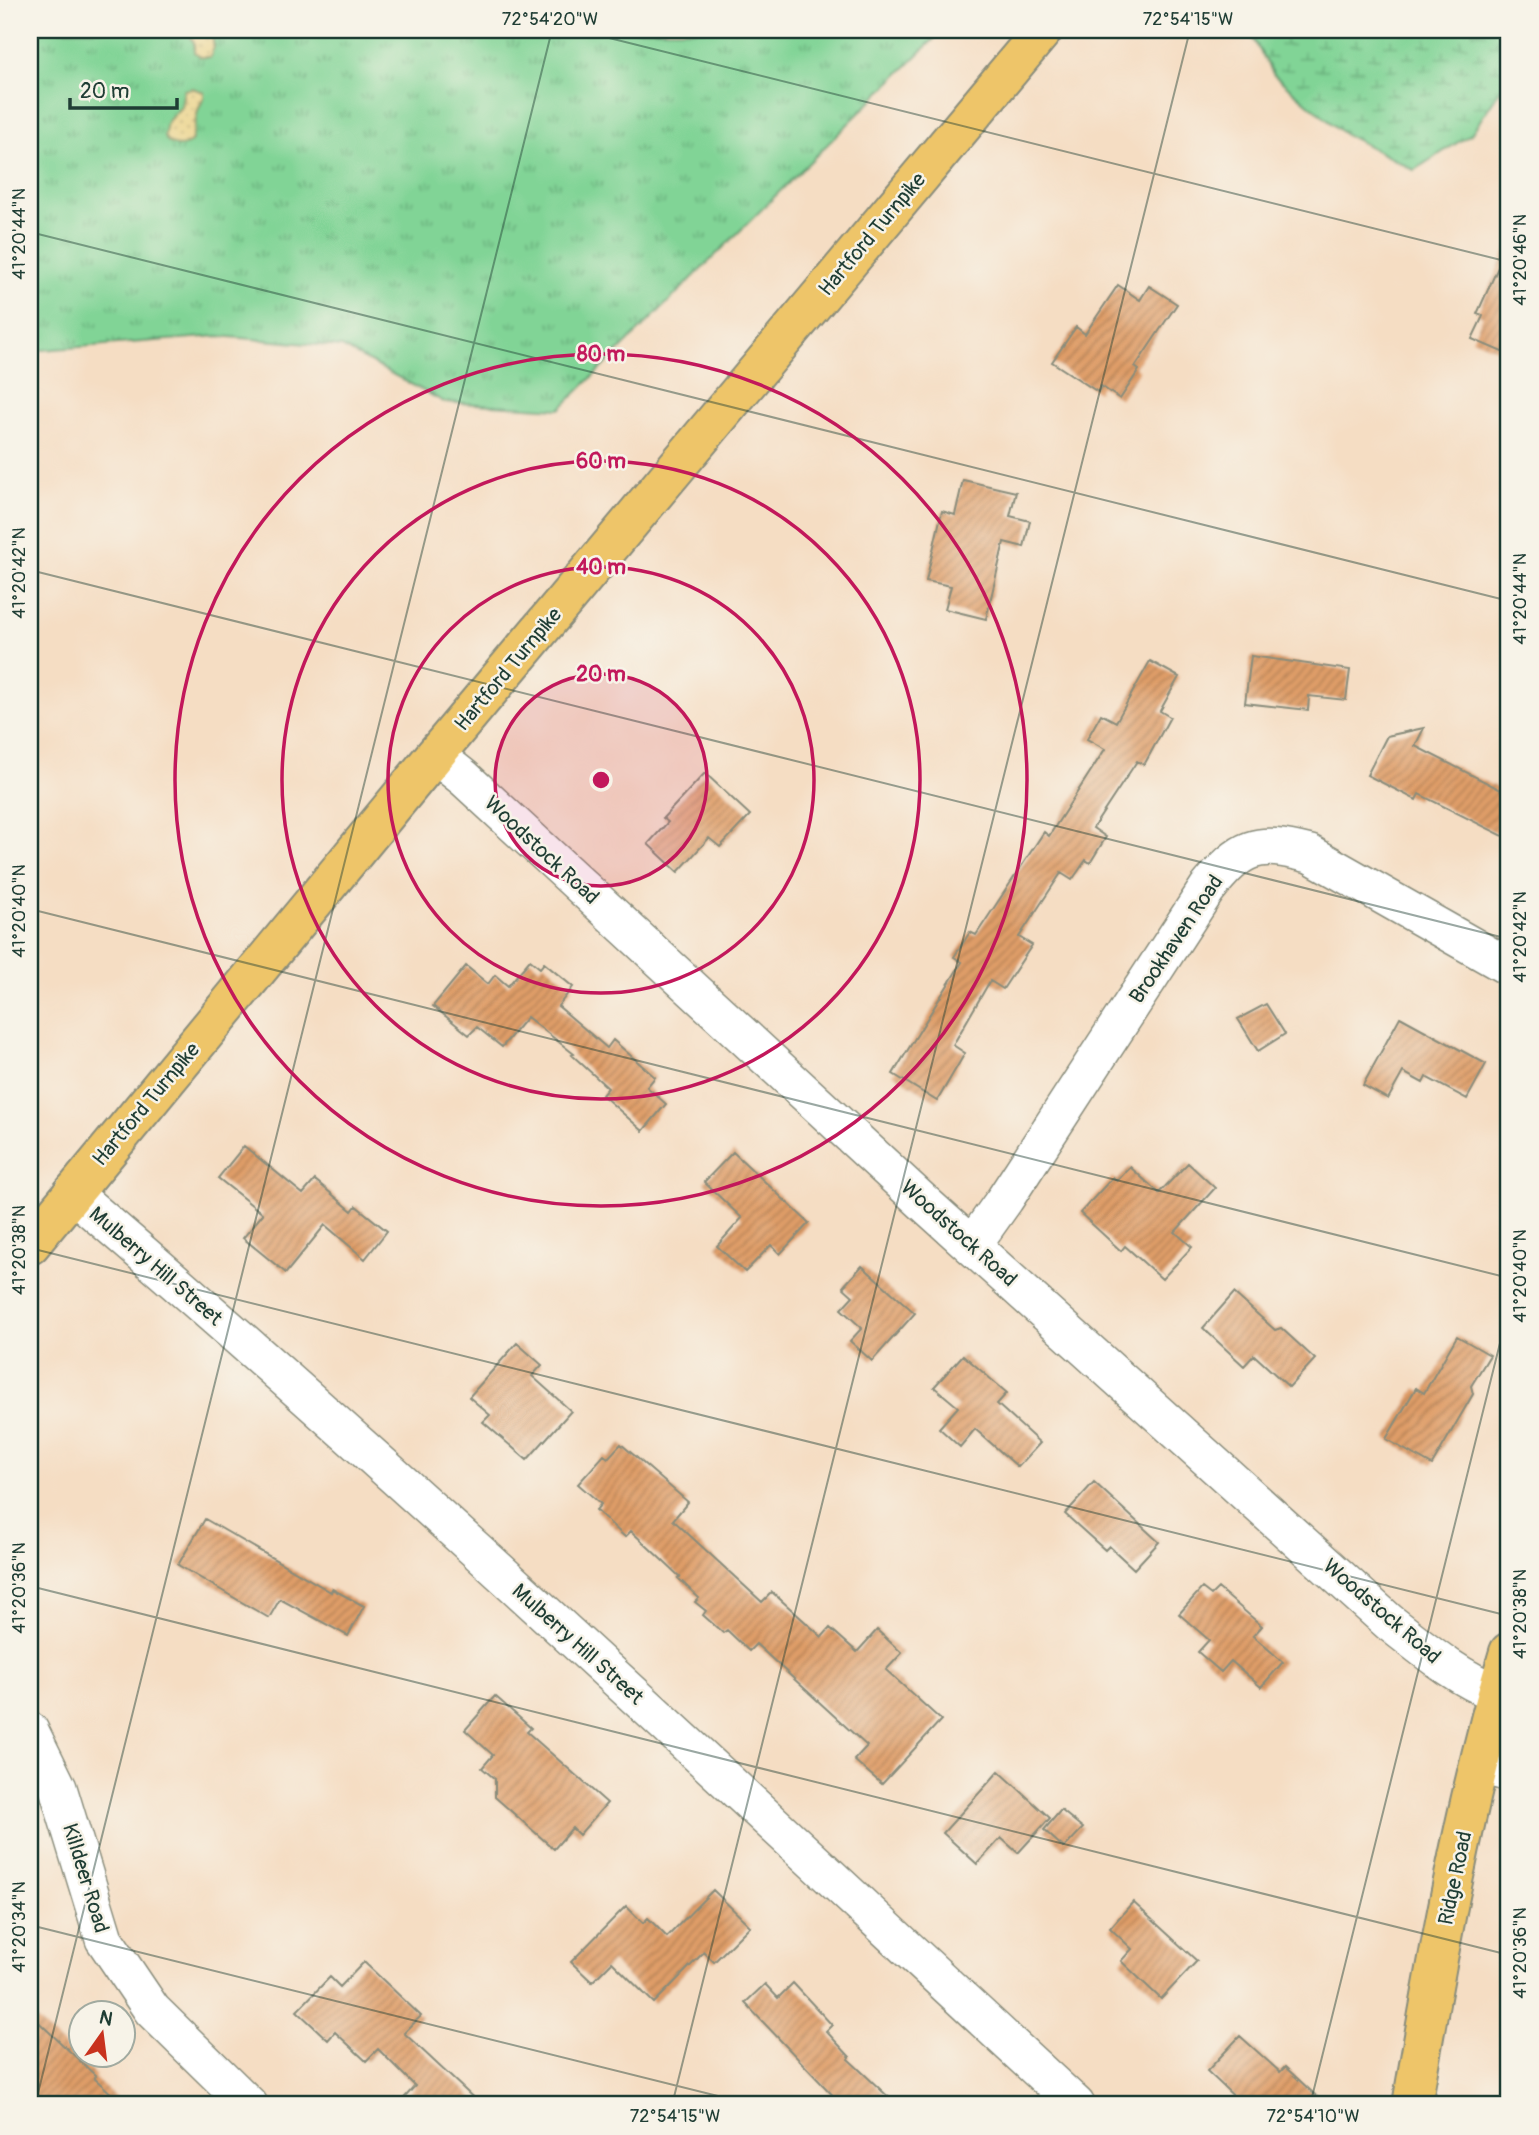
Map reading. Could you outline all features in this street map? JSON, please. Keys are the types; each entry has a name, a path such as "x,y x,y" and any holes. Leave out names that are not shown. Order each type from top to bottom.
{"main road":[{"name":"Hartford Turnpike","path":"30,1245 435,755 1043,30"},
{"name":"Ridge Road","path":"1412,2105 1441,1944 1494,1768 1497,1693 1509,1652"}],"street":[{"name":"Woodstock Road","path":"435,755 464,778 923,1202 973,1244 1182,1437 1389,1622 1452,1671 1497,1693"},
{"name":"Brookhaven Road","path":"973,1244 1207,890 1226,866 1250,849 1278,846 1310,854 1509,967"},
{"name":"Mulberry Hill Street","path":"72,1193 442,1520 1076,2105"},
{"name":"Killdeer Road","path":"30,1731 58,1788 104,1939 152,2010 249,2105"}],"green space":[{"path":"30,30 943,30 560,409 444,402 342,347 218,336 30,351"},
{"path":"1248,30 1509,30 1509,77 1471,134 1414,170 1343,133 1274,75"}],"sand":[{"path":"188,30 211,30 214,47 210,57 201,57 194,53 194,43"},
{"path":"192,88 204,92 204,97 198,110 191,142 180,146 173,145 164,137 167,122 181,107 184,90"}],"building":[{"path":"1509,243 1509,355 1472,339 1483,316 1477,314"},
{"path":"1118,285 1140,300 1149,286 1177,304 1135,367 1139,370 1120,399 1101,386 1098,392 1052,362 1076,327 1085,334"},
{"path":"963,480 1016,492 1010,516 1030,521 1024,547 1004,542 986,619 945,609 951,586 926,581 942,511 955,515"},
{"path":"1251,656 1350,670 1346,700 1309,696 1308,710 1245,703"},
{"path":"1150,661 1179,677 1160,711 1170,717 1144,765 1137,761 1093,828 1106,837 1090,863 1086,860 1072,880 1061,873 1019,937 1032,945 1003,989 990,981 953,1045 965,1053 937,1101 893,1074 962,962 954,957 970,932 976,935 1044,832 1049,836 1105,749 1087,739 1101,714 1116,722"},
{"path":"1424,728 1415,746 1509,794 1509,839 1419,794 1416,800 1367,775 1387,736"},
{"path":"705,773 750,815 720,847 709,838 678,872 648,844 668,822 663,818"},
{"path":"530,960 540,968 544,963 573,987 558,1006 607,1048 613,1040 655,1077 647,1087 666,1104 643,1131 602,1095 608,1088 572,1055 574,1054 527,1017 502,1047 477,1027 469,1035 433,1006 466,966 488,984 495,975 508,986"},
{"path":"1266,1004 1285,1034 1258,1051 1238,1019"},
{"path":"1400,1017 1486,1064 1467,1099 1426,1077 1423,1083 1403,1072 1388,1099 1363,1085"},
{"path":"244,1146 303,1194 315,1180 352,1211 356,1206 387,1231 365,1259 325,1225 286,1273 243,1238 263,1214 218,1178"},
{"path":"733,1152 809,1223 780,1254 771,1245 745,1272 717,1246 742,1218 704,1182"},
{"path":"1188,1163 1215,1188 1175,1232 1192,1247 1162,1279 1125,1246 1121,1251 1080,1213 1113,1177 1117,1181 1130,1167 1159,1193"},
{"path":"862,1266 915,1313 872,1361 850,1341 862,1328 841,1309 853,1296 843,1287"},
{"path":"1234,1293 1275,1330 1281,1328 1315,1359 1289,1387 1254,1355 1244,1366 1203,1328"},
{"path":"1457,1336 1490,1355 1471,1386 1473,1394 1432,1465 1386,1439 1416,1388 1424,1393"},
{"path":"517,1343 542,1365 532,1376 571,1411 527,1460 483,1422 490,1415 469,1397"},
{"path":"963,1355 1007,1393 997,1404 1040,1443 1018,1467 975,1429 960,1447 939,1428 958,1407 934,1387"},
{"path":"621,1444 688,1502 673,1520 762,1602 772,1592 822,1637 830,1628 857,1652 877,1630 902,1653 886,1670 941,1720 882,1784 854,1760 867,1746 756,1644 749,1651 727,1630 723,1633 703,1615 706,1611 695,1602 699,1598 678,1578 680,1577 631,1531 625,1537 596,1510 601,1504 578,1484 604,1455 608,1458"},
{"path":"1094,1482 1159,1542 1134,1569 1109,1546 1105,1550 1065,1514"},
{"path":"205,1519 331,1592 332,1589 364,1606 348,1636 280,1599 269,1618 178,1565"},
{"path":"1202,1588 1211,1595 1218,1588 1262,1626 1253,1636 1283,1662 1261,1687 1231,1661 1221,1672 1198,1652 1209,1640 1179,1614"},
{"path":"495,1696 531,1728 527,1732 607,1803 579,1835 572,1828 554,1849 495,1797 495,1779 482,1768 493,1755 465,1730"},
{"path":"999,1771 1050,1818 1018,1853 1001,1838 977,1864 943,1833"},
{"path":"1061,1810 1083,1828 1064,1848 1044,1830"},
{"path":"713,1890 750,1926 714,1962 704,1952 654,2003 612,1962 592,1982 571,1962 626,1906 643,1923 648,1918 667,1937"},
{"path":"1133,1902 1197,1961 1161,1999 1121,1961 1132,1949 1110,1928"},
{"path":"364,1962 421,2016 404,2033 481,2105 398,2105 415,2086 378,2049 366,2061 335,2032 328,2040 297,2011 330,1977 340,1987"},
{"path":"793,1983 832,2025 826,2031 850,2057 848,2059 897,2105 842,2105 745,2003 765,1984 778,1998"},
{"path":"30,2014 66,2048 66,2068 87,2068 96,2076 94,2078 124,2105 30,2105"},
{"path":"1240,2036 1280,2072 1285,2067 1326,2105 1243,2105 1207,2071"}]}
